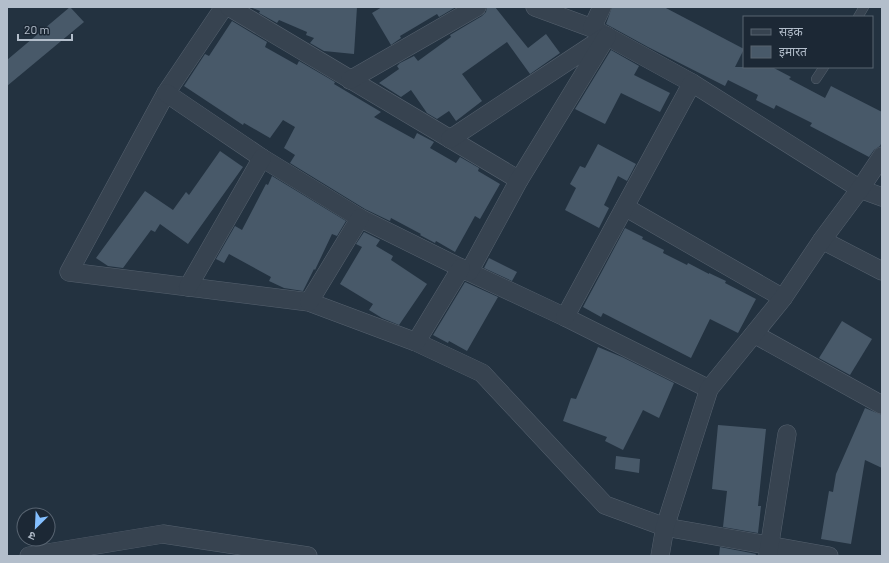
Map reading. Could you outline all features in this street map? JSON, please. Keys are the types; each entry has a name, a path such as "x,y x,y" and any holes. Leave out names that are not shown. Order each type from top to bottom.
{"street":[{"path":"224,7 166,93 69,272 309,302 416,342 482,373 605,505 665,527 768,550 829,556"},
{"path":"229,7 519,180"},
{"path":"350,80 477,7"},
{"path":"535,7 599,32 692,82 860,189 882,197"},
{"path":"416,342 465,270 519,180 599,32 602,7"},
{"path":"450,139 599,32"},
{"path":"565,317 692,82"},
{"path":"166,93 262,158 360,218 565,317 709,389"},
{"path":"660,556 665,527 709,389 783,298 882,156"},
{"path":"188,287 262,158"},
{"path":"625,207 783,298"},
{"path":"309,302 360,218"},
{"path":"822,240 882,270"},
{"path":"754,334 882,405"},
{"path":"768,550 787,434"},
{"path":"29,556 163,534 308,556"}],"lane":[{"path":"859,16 864,7"},
{"path":"816,79 823,68"}],"building":[{"path":"70,7 84,22 7,86 7,60"},
{"path":"250,7 357,7 354,54 324,51 310,43 314,38 306,35 307,32 279,20 277,23 259,13 260,11"},
{"path":"382,7 456,7 439,17 437,14 400,36 401,38 391,45 372,13"},
{"path":"487,7 495,7 528,48 546,34 560,53 530,74 507,42 462,74 482,101 456,121 449,111 437,119 427,113 411,90 401,97 379,83 399,69 397,66 400,63 414,56 418,61 451,37 450,35 482,16 486,12"},
{"path":"612,7 664,7 743,48 735,67 774,68 791,77 789,79 825,98 831,86 882,112 882,142 869,157 810,126 812,123 776,105 774,109 756,100 758,95 728,80 725,86 606,24"},
{"path":"232,21 267,42 265,47 297,65 299,61 381,112 374,117 414,139 417,133 434,142 430,148 456,163 460,157 479,168 478,171 500,184 480,219 475,216 455,252 436,241 435,243 391,218 390,221 365,209 290,163 295,155 284,148 295,127 283,120 270,138 244,123 243,125 184,86 205,54 209,56"},
{"path":"611,50 639,66 634,75 670,93 660,112 621,93 605,124 575,109"},
{"path":"598,144 636,164 627,181 618,176 604,205 609,208 599,228 565,210 576,188 570,184 580,166 585,168"},
{"path":"220,151 243,167 188,244 160,224 155,232 151,230 123,268 108,266 96,258 145,191 173,210 186,192 189,195"},
{"path":"272,176 346,221 337,236 332,234 303,291 284,288 269,281 271,277 229,254 224,263 216,259 235,226 242,230 266,184 268,185"},
{"path":"625,228 643,237 642,239 664,250 663,253 687,265 688,263 726,281 725,283 756,299 738,333 710,319 691,358 603,313 601,317 583,307"},
{"path":"364,232 380,240 376,246 393,256 391,260 427,284 399,325 382,318 369,310 373,304 340,284 362,247 356,244"},
{"path":"489,258 517,272 512,281 484,268"},
{"path":"465,282 498,297 467,351 449,341 448,343 433,335"},
{"path":"842,321 872,339 850,375 819,358"},
{"path":"598,347 622,357 674,383 659,418 643,410 623,450 605,441 607,437 563,421 571,398 576,399"},
{"path":"865,408 882,415 882,468 865,460 851,544 821,539 829,491 833,492 836,474"},
{"path":"718,425 766,429 758,506 761,506 758,533 723,527 727,491 712,489"},
{"path":"616,456 640,459 639,473 615,469"},
{"path":"720,547 756,554 755,556 719,556"}]}
